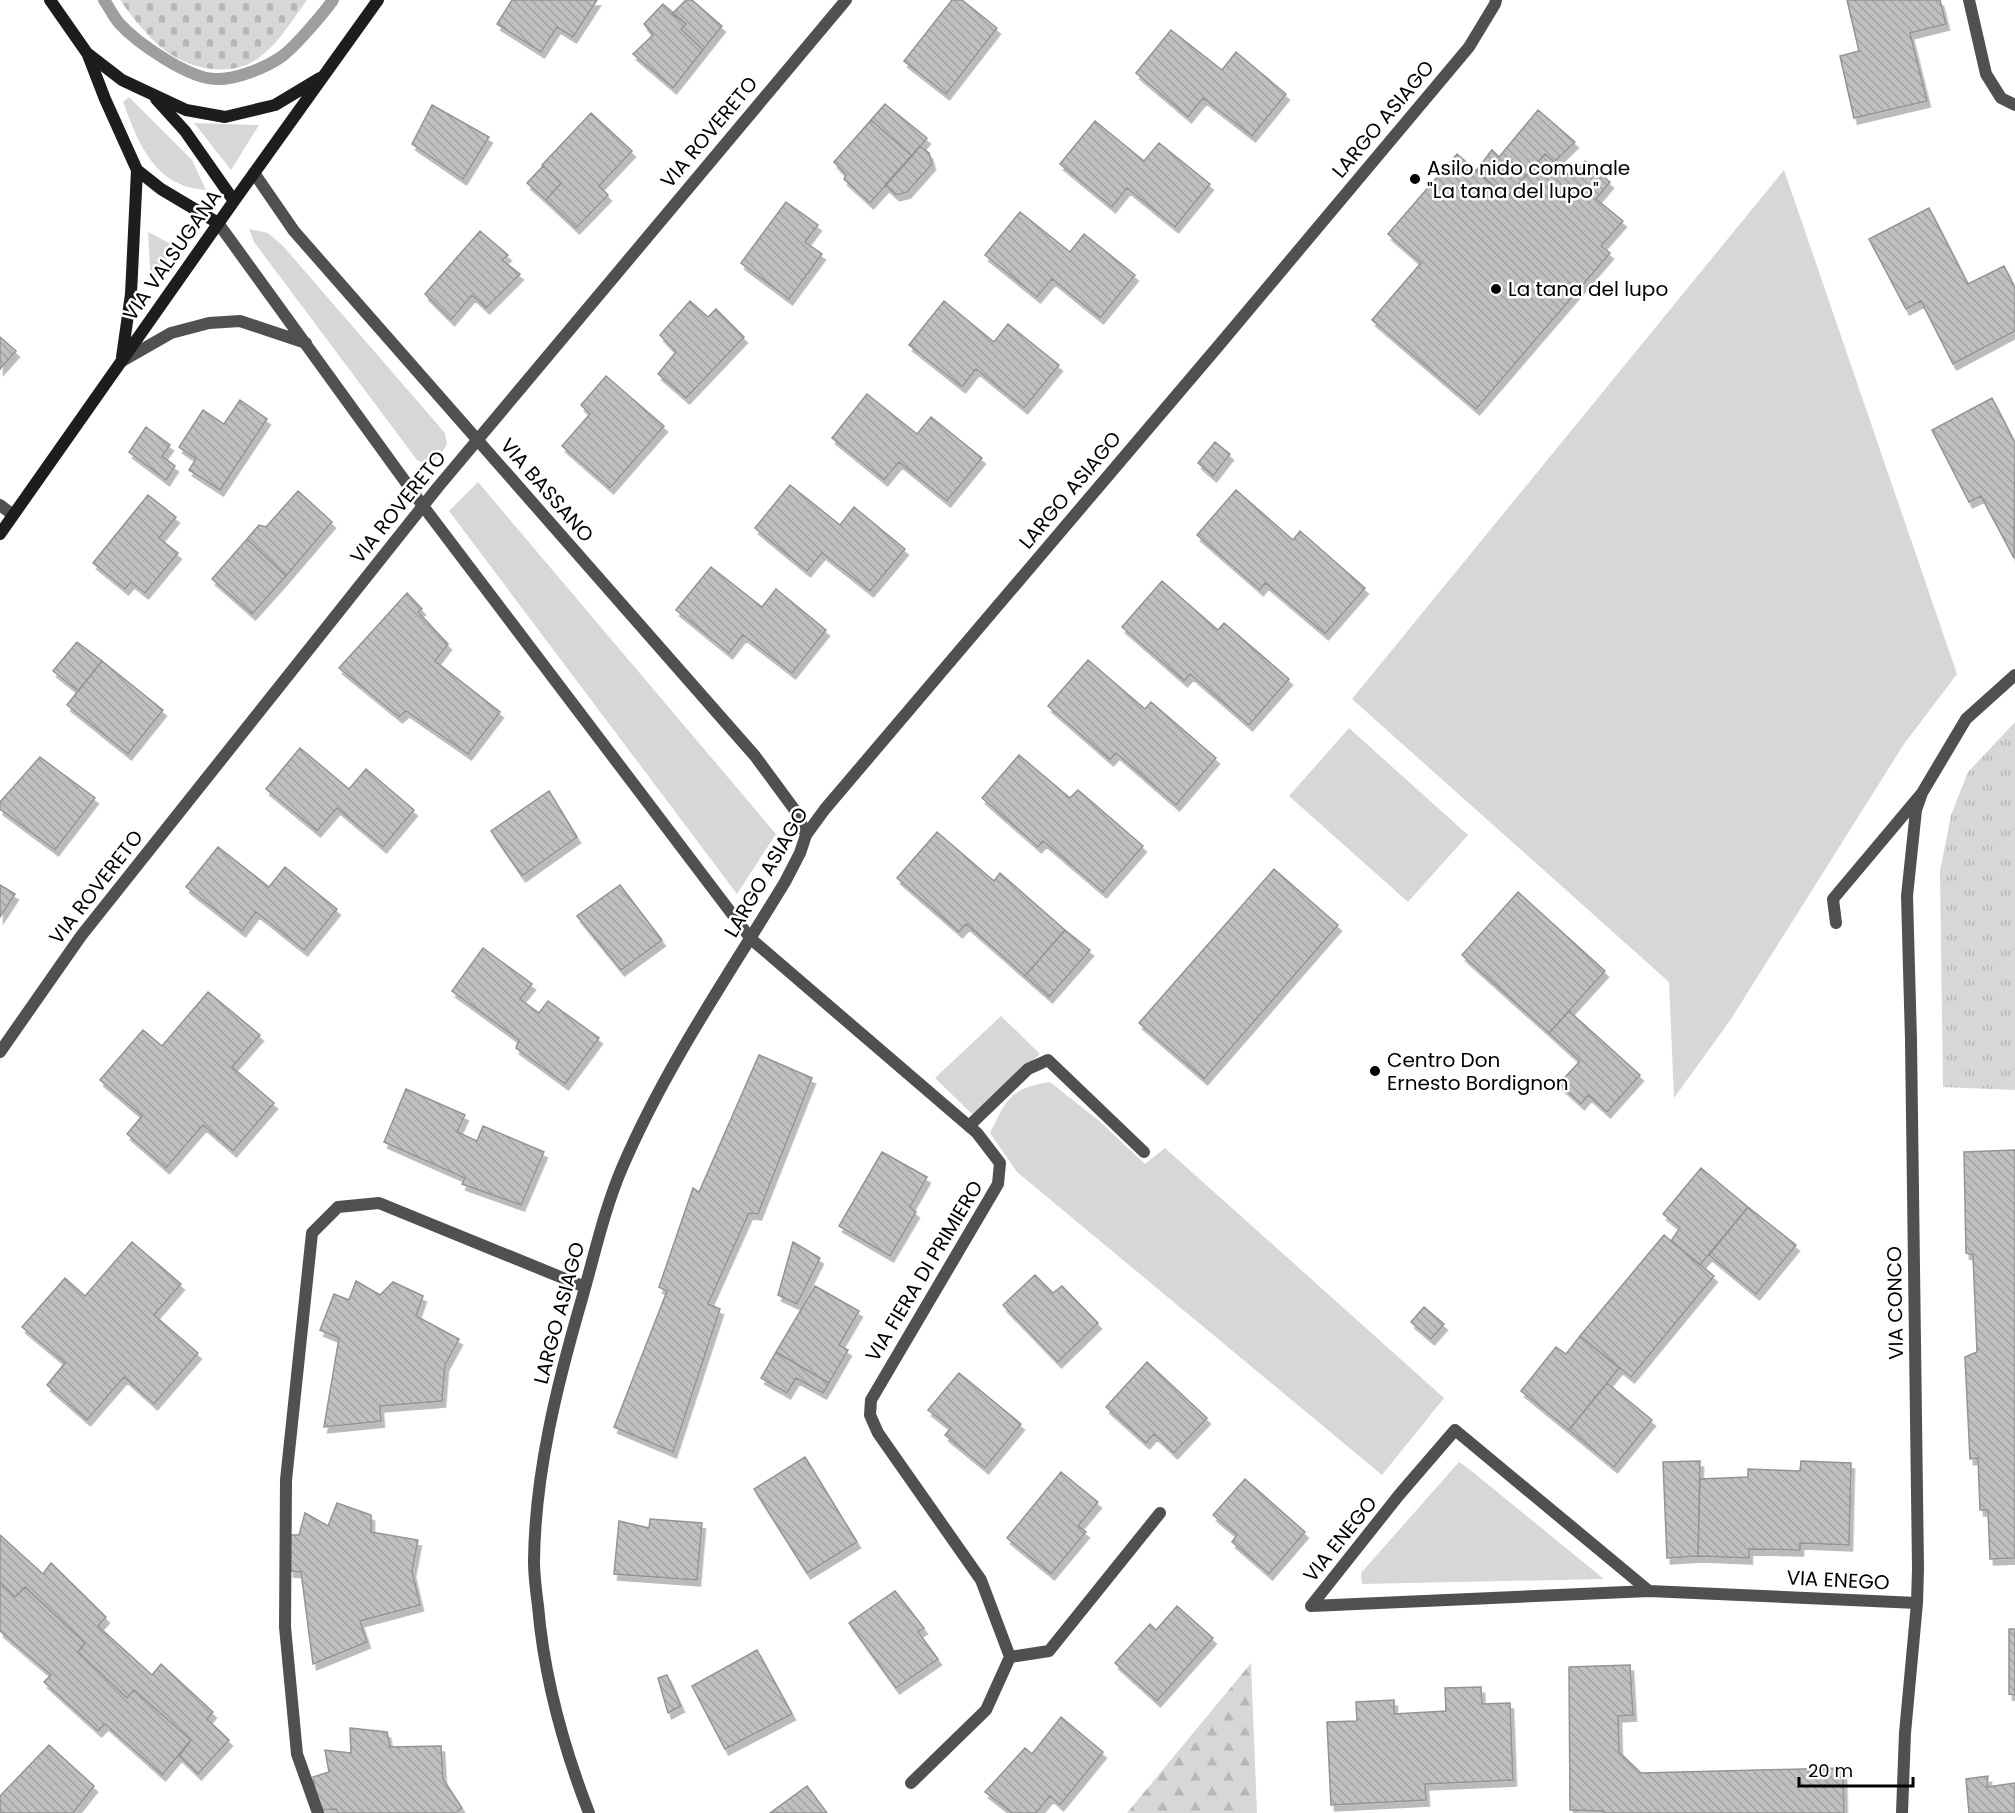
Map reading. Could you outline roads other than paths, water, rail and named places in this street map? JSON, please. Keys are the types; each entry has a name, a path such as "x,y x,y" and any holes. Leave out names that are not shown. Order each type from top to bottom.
{"street":[{"path":"50,0 87,53 137,170 131,294 121,361"},
{"name":"VIA VALSUGANA","path":"0,534 378,0"},
{"name":"VIA ROVERETO","path":"0,1052 81,936 423,506 846,0"},
{"name":"LARGO ASIAGO","path":"589,1813 556,1710 542,1650 534,1563 536,1523 562,1368 585,1287 621,1168 665,1080 795,863 806,835 825,808 1469,47 1496,0"},
{"path":"1969,0 1986,74 2001,98 2015,105"},
{"path":"87,53 122,80 153,96 186,110 225,117 275,105 324,76"},
{"path":"153,96 185,131 234,201"},
{"path":"137,170 161,189 218,223 423,506 751,939"},
{"name":"VIA BASSANO","path":"254,173 294,231 755,756 797,813 806,835"},
{"path":"121,361 171,333 209,323 240,321 306,343"},
{"path":"0,505 13,515"},
{"path":"1836,923 1833,899 1922,793 1966,719 2015,675"},
{"name":"VIA CONCO","path":"1902,1813 1905,1732 1917,1603 1914,1196 1907,896 1916,810 1922,793"},
{"name":"VIA FIERA DI PRIMIERO","path":"751,939 977,1133 1000,1163 998,1184 871,1400 870,1415 878,1434 981,1580 1010,1657"},
{"path":"969,1126 1028,1069 1048,1060 1144,1152"},
{"path":"318,1813 297,1754 285,1627 286,1480 312,1233 338,1208 379,1203 585,1287"},
{"name":"VIA ENEGO","path":"1649,1591 1455,1430 1311,1606 1649,1591 1917,1603"},
{"path":"911,1783 986,1710 1010,1657 1049,1651 1160,1514"}],"waterway":[{"path":"104,0 119,23 150,50 178,67 216,79 232,78 250,72 287,53 333,0"}],"place":[{"name":"Asilo nido comunale \"La tana del lupo\"","path":"1415,179"},
{"name":"La tana del lupo","path":"1496,289"},
{"name":"Centro Don Ernesto Bordignon","path":"1375,1071"}]}
